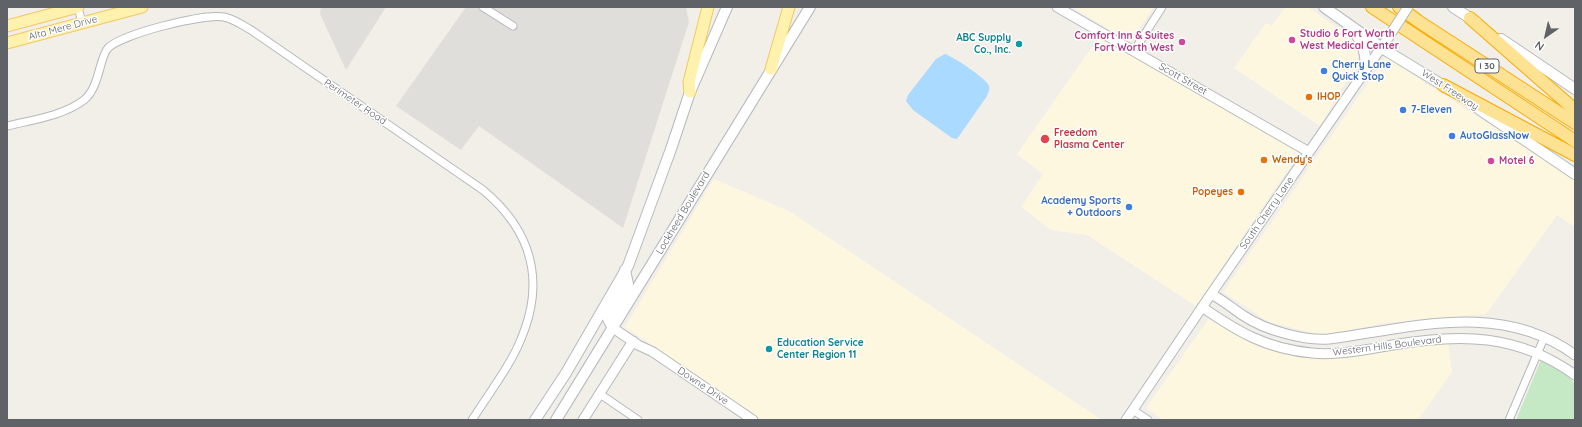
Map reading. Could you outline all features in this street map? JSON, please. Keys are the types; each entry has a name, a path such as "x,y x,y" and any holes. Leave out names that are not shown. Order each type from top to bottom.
{"highway":[{"name":"I 30","path":"1372,7 1575,141"},
{"name":"I 30","path":"1399,7 1418,21 1575,123"},
{"path":"1470,18 1575,110"},
{"path":"1443,85 1575,155"}],"main road":[{"name":"Alta Mere Drive","path":"7,26 78,7"},
{"name":"Alta Mere Drive","path":"7,43 142,7"},
{"path":"690,92 689,82 708,7"},
{"path":"535,420 566,373 625,270 671,149 690,92 727,7"},
{"path":"771,68 789,7"},
{"name":"Lockheed Boulevard","path":"556,420 771,68 810,7"},
{"name":"West Freeway","path":"1324,7 1349,25 1384,44 1575,174"},
{"path":"1453,7 1575,89"},
{"path":"1349,25 1360,40 1365,51 1365,70"},
{"path":"613,328 608,319 628,284 625,270"}],"street":[{"path":"78,7 82,24"},
{"path":"483,7 513,26"},
{"name":"Scott Street","path":"1057,7 1309,152"},
{"path":"1134,51 1162,7"},
{"name":"South Cherry Lane","path":"1126,420 1408,7"},
{"name":"Perimeter Road","path":"7,126 69,110 85,99 96,83 107,49 117,41 145,31 203,17 216,16 234,20 251,30 483,190 510,216 522,235 528,250 534,287 528,321 521,341 472,420"},
{"name":"Western Hills Boulevard","path":"1211,294 1257,324 1294,335 1323,340 1373,334 1396,328 1466,321 1509,326 1544,338 1575,355"},
{"name":"Western Hills Boulevard","path":"1202,307 1256,340 1284,349 1313,354 1367,349 1452,337 1478,338 1507,343 1537,352 1575,375"},
{"name":"Downe Drive","path":"618,318 624,329 654,352 753,420"},
{"name":"Downe Drive","path":"613,328 654,352"},
{"path":"1509,420 1544,338"},
{"path":"583,420 633,341"},
{"path":"600,394 638,420"},
{"path":"1133,410 1148,420"}],"shaded area":[{"path":"321,7 386,7 346,70 320,14"},
{"path":"466,7 686,7 689,22 623,228 479,126 461,150 396,106"},
{"path":"1072,7 1154,7 1130,42"},
{"path":"1285,7 1308,7 1349,36 1359,52 1356,64 1320,126 1234,68 1266,23 1272,26"},
{"path":"1099,37 1300,152 1196,306 1087,235 1051,230 1021,207 1043,174 1017,154"},
{"path":"1386,57 1575,180 1575,227 1557,215 1486,314 1386,323 1322,335 1269,322 1223,292"},
{"path":"714,179 789,211 1102,420 762,420 625,327"},
{"path":"1210,317 1258,347 1308,356 1336,358 1448,343 1452,372 1418,420 1163,420 1146,408"}],"green space":[{"path":"1541,360 1566,374 1575,384 1575,420 1516,420"}],"water":[{"path":"945,54 962,63 976,73 987,82 989,86 987,96 957,139 952,138 913,110 906,101 908,95 936,59"}],"place":[{"name":"Studio 6 Fort Worth West Medical Center","path":"1292,40"},
{"name":"Comfort Inn & Suites Fort Worth West","path":"1182,42"},
{"name":"ABC Supply Co., Inc.","path":"1019,44"},
{"name":"Cherry Lane Quick Stop","path":"1324,71"},
{"name":"IHOP","path":"1309,97"},
{"name":"7-Eleven","path":"1403,110"},
{"name":"AutoGlassNow","path":"1452,136"},
{"name":"Freedom Plasma Center","path":"1045,139"},
{"name":"Wendy's","path":"1264,160"},
{"name":"Motel 6","path":"1491,161"},
{"name":"Popeyes","path":"1241,192"},
{"name":"Academy Sports + Outdoors","path":"1129,207"},
{"name":"Education Service Center Region 11","path":"769,349"}]}
